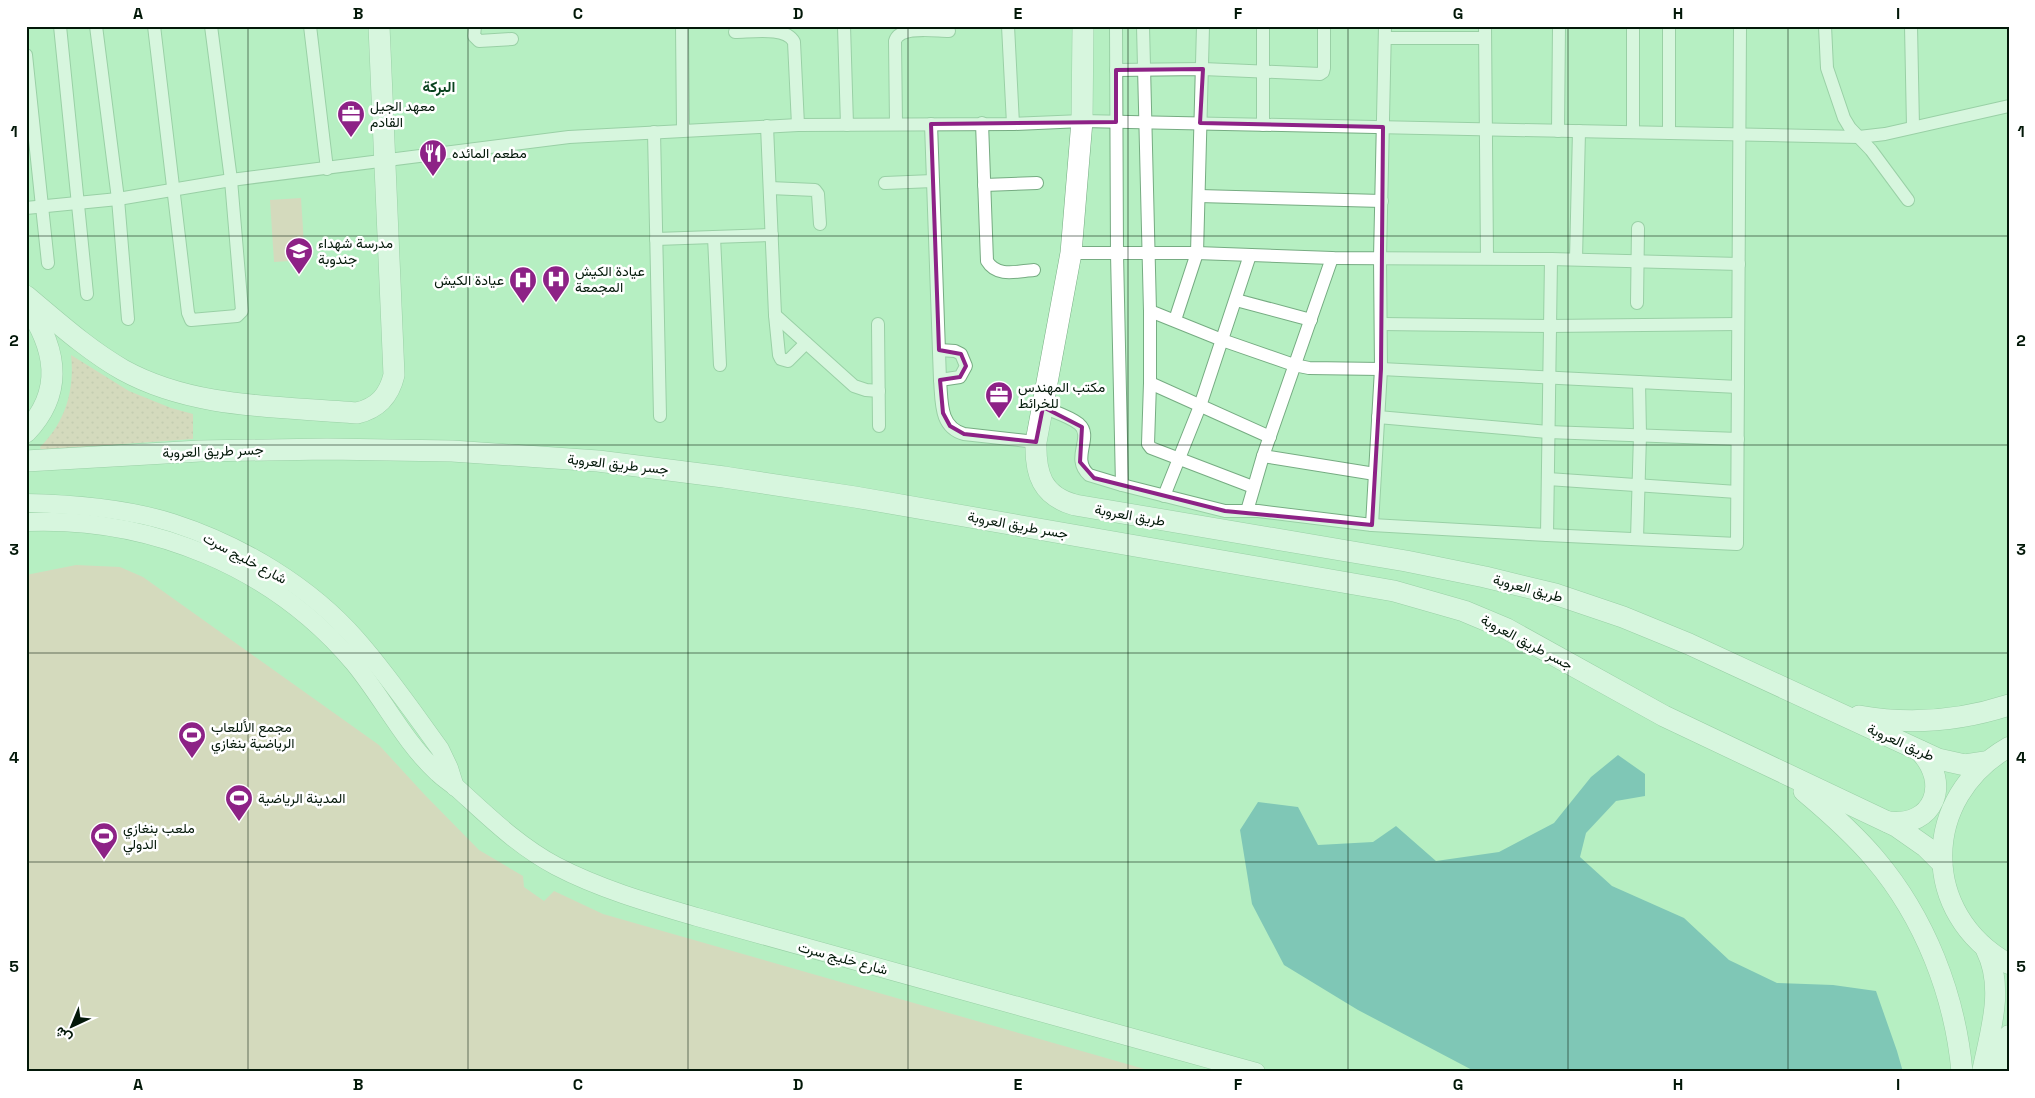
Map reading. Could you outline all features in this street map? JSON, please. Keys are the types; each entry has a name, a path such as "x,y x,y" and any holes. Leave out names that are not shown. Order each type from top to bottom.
{"highway":[{"path":"26,296 91,349 122,369 155,385 198,398 357,413 368,410 378,404 386,396 394,375 379,26"},
{"path":"1036,442 1070,253 1082,121 1084,26"},
{"path":"26,304 46,338 52,372 52,385 44,407 26,432"},
{"name":"طريق العروبة","path":"1036,442 1036,459 1039,475 1047,490 1055,497 1075,505 1406,561 1555,594 1656,630 1920,751 1955,764 1985,762"},
{"name":"جسر طريق العروبة","path":"26,461 200,451 327,449 452,451 550,457 652,467 786,486 1394,591 1464,611 1507,629 1664,716 1888,822 1917,839 1942,863"},
{"path":"1829,709 1883,719 1930,721 1973,715 2009,704"},
{"path":"1888,822 1901,823 1913,820 1923,814 1933,800 1936,778 1929,762 1920,751"},
{"path":"1783,773 1858,840 1877,861 1909,907 1931,950 1947,994 1958,1041 1962,1072"}],"main road":[{"name":"شارع خليج سرت","path":"26,503 101,508 172,523 238,551 301,589 332,614 357,639 440,749 455,787"},
{"name":"شارع خليج سرت","path":"26,522 77,522 146,533 179,543 215,558 269,588 301,612 337,644 370,684 424,759 493,822 530,850 556,866 628,896 697,917 1256,1072"},
{"path":"2009,747 1985,762 1966,783 1952,808 1944,835 1942,863 1947,891 1967,929 1986,950 2009,964"},
{"path":"1982,1072 1993,1016 1996,981 1986,950"},
{"path":"1993,1016 2009,998"},
{"path":"2001,1072 2009,1035"}],"street":[{"path":"60,26 87,294"},
{"path":"96,26 118,199 128,319"},
{"path":"154,26 188,317 191,320 237,316 242,311 231,180 211,26"},
{"path":"310,26 327,169"},
{"path":"475,26 474,36 479,41 512,39"},
{"path":"682,26 683,130"},
{"path":"844,26 848,125"},
{"path":"1008,26 1013,124"},
{"path":"1116,26 1117,254 1122,485"},
{"path":"1143,26 1150,311 1148,445 1178,459 1254,487"},
{"path":"1175,320 1197,253 1203,26"},
{"path":"1263,26 1263,125"},
{"path":"1116,70 1203,69 1320,74 1323,72 1324,26"},
{"path":"1558,131 1559,26"},
{"path":"1633,26 1633,132"},
{"path":"1669,26 1670,133"},
{"path":"1042,407 1076,422 1082,428 1084,436 1080,462 1085,471 1094,478 1225,511 1247,511 1372,525 1737,544 1740,26"},
{"path":"1825,26 1826,61 1830,80 1844,118 1850,128 1871,150 1908,200"},
{"path":"1911,26 1913,128"},
{"path":"896,124 896,37 905,31 949,31"},
{"path":"735,32 782,32 791,37 794,42 798,125"},
{"path":"1372,525 1381,369 1380,258 1385,32 1485,32 1487,258"},
{"path":"26,55 48,263"},
{"path":"26,208 118,199 231,180 569,137 683,130 798,125 1013,124 1082,121 1859,137 1885,134 2009,106"},
{"path":"982,123 987,261 990,266 1002,272 1034,270"},
{"path":"931,124 940,380 943,413 947,422 954,430 964,434 1036,442"},
{"path":"767,126 775,315 781,359 788,361 806,343"},
{"path":"1576,259 1579,131"},
{"path":"654,132 660,416"},
{"path":"885,183 933,181"},
{"path":"984,185 1037,183"},
{"path":"770,188 815,190 818,194 820,224"},
{"path":"1199,196 1261,199 1303,197 1382,201"},
{"path":"1637,303 1638,228"},
{"path":"656,238 772,235"},
{"path":"714,237 720,364"},
{"path":"1070,253 1197,253 1332,258 1576,259 1739,264"},
{"path":"1164,496 1200,406 1250,255"},
{"path":"1247,511 1263,456 1332,258"},
{"path":"1547,535 1551,259"},
{"path":"1236,300 1311,320"},
{"path":"1150,311 1222,340 1294,365 1323,369 1381,369 1738,386"},
{"path":"775,315 854,386 866,390 879,391"},
{"path":"878,324 879,426"},
{"path":"1381,324 1550,326 1738,324"},
{"path":"939,350 961,354 966,366 960,377 940,380"},
{"path":"1637,539 1640,435 1639,382"},
{"path":"1150,384 1270,437"},
{"path":"1378,417 1548,432 1738,439"},
{"path":"1263,456 1375,474"},
{"path":"1548,479 1738,492"}],"highlighted area":[{"path":"1203,69 1200,123 1383,127 1381,369 1372,525 1225,511 1094,478 1080,462 1082,427 1043,407 1036,442 964,434 950,426 943,413 940,380 960,377 966,366 961,354 939,350 931,124 1116,122 1116,70"}],"shaded area":[{"path":"301,198 305,260 274,262 270,200"},
{"path":"71,355 129,391 171,408 193,414 193,439 41,450 40,447 49,438 62,417 70,393"},
{"name":"المدينة الرياضية","path":"76,565 120,567 143,577 379,745 479,850 523,876 524,887 544,901 554,891 603,914 1155,1072 26,1072 26,575"}],"water":[{"path":"1618,755 1645,774 1645,796 1616,801 1586,833 1580,857 1612,886 1684,918 1729,960 1777,983 1833,985 1876,991 1903,1072 1476,1072 1358,1010 1284,965 1252,904 1240,830 1258,802 1298,807 1318,845 1373,842 1396,826 1436,861 1499,852 1554,823 1591,777"}],"place":[{"name":"معهد الجيل القادم","path":"351,138"},
{"name":"مطعم المائده","path":"433,177"},
{"name":"مدرسة شهداء جندوبة","path":"299,275"},
{"name":"عيادة الكيش المجمعة","path":"556,303"},
{"name":"عيادة الكيش","path":"523,304"},
{"name":"مكتب المهندس للخرائط","path":"999,419"},
{"name":"مجمع الأللعاب الرياضية بنغازي","path":"192,759"},
{"name":"المدينة الرياضية","path":"239,822"},
{"name":"ملعب بنغازي الدولي","path":"104,860"}],"district":[{"name":"البركة","path":"439,86"}]}
